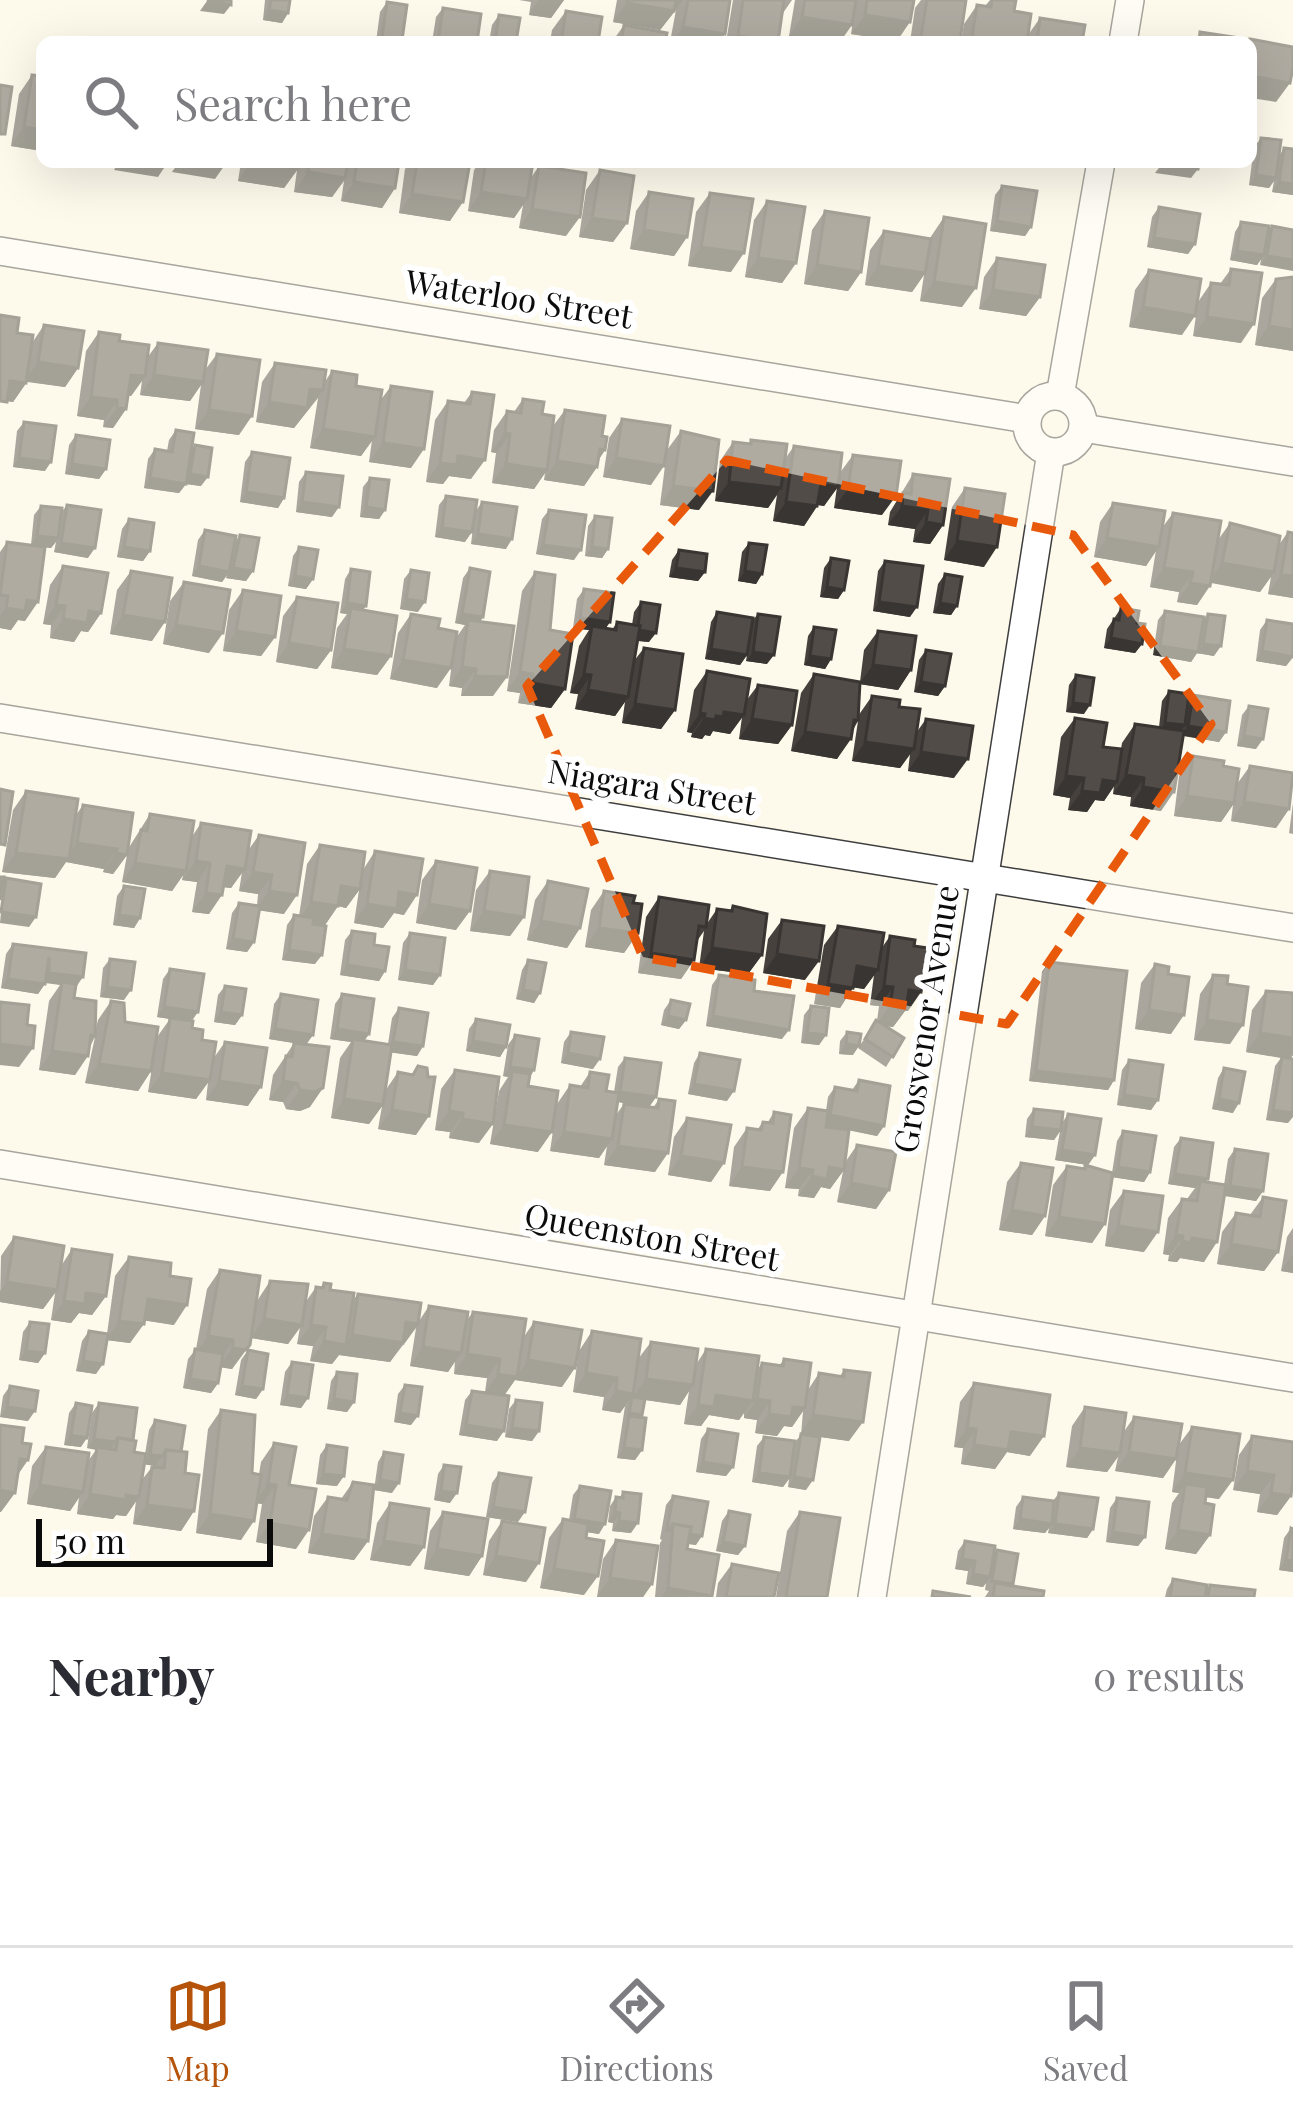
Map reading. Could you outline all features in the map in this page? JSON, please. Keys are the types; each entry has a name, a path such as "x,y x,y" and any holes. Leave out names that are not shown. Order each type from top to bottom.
{"street":[{"path":"1124,36 1130,0"},
{"path":"1060,396 1100,168"},
{"name":"Waterloo Street","path":"0,251 1027,419"},
{"path":"1060,396 1080,411 1083,428 1075,444 1051,452 1029,436 1027,419 1035,403 1060,396"},
{"path":"1083,428 1293,462"},
{"name":"Grosvenor Avenue","path":"872,1597 1051,452"},
{"name":"Niagara Street","path":"0,718 1293,928"},
{"name":"Queenston Street","path":"0,1164 1293,1378"}],"highlighted area":[{"path":"727,460 1073,535 1211,724 1007,1024 643,957 527,686"}],"building":[{"path":"271,0 290,0 288,13 269,10"},
{"path":"627,0 676,0 674,11"},
{"path":"688,0 730,0 725,34 683,27"},
{"path":"743,0 784,0 779,36 738,36"},
{"path":"805,0 856,0 852,25 802,17"},
{"path":"867,0 914,0 910,22 865,15"},
{"path":"927,0 966,0 961,36 921,36"},
{"path":"992,0 1016,0 1014,11 1031,14 1028,36 972,36 977,5 991,7"},
{"path":"387,2 407,5 403,36 382,36"},
{"path":"443,8 481,14 478,36 439,36"},
{"path":"566,11 602,17 599,36 562,36"},
{"path":"499,15 520,18 517,36 496,36"},
{"path":"1040,18 1085,25 1083,36 1038,36"},
{"path":"624,25 667,33 666,36 622,36"},
{"path":"1257,40 1293,47 1290,83 1257,77"},
{"path":"32,75 36,75 36,129 24,127"},
{"path":"0,85 12,87 5,134 0,134"},
{"path":"1261,138 1281,140 1276,178 1256,175"},
{"path":"1284,148 1293,149 1293,184 1279,182"},
{"path":"308,168 347,168 345,178 308,172"},
{"path":"356,168 398,168 395,188 354,182"},
{"path":"416,168 469,168 463,202 412,194"},
{"path":"485,168 532,168 527,199 481,192"},
{"path":"539,168 586,173 580,217 532,209"},
{"path":"600,170 634,176 627,223 592,218"},
{"path":"1002,186 1037,191 1031,227 997,221"},
{"path":"649,192 693,199 687,237 644,230"},
{"path":"710,193 753,199 744,253 701,247"},
{"path":"767,201 805,207 796,263 758,258"},
{"path":"1159,207 1200,214 1195,244 1154,238"},
{"path":"825,211 869,218 861,272 817,265"},
{"path":"944,217 986,224 976,288 934,282"},
{"path":"1241,222 1269,226 1264,255 1237,251"},
{"path":"1272,226 1293,230 1293,260 1267,256"},
{"path":"884,231 931,239 925,273 878,266"},
{"path":"997,258 1045,265 1040,297 993,290"},
{"path":"1231,269 1262,273 1254,324 1207,317 1211,283 1229,285"},
{"path":"1149,270 1201,279 1195,316 1143,307"},
{"path":"1293,277 1293,330 1269,326 1276,279"},
{"path":"0,315 19,318 17,333 33,335 26,383 10,381 7,402 0,401"},
{"path":"44,325 84,331 78,368 38,362"},
{"path":"99,332 120,335 119,341 149,345 145,376 131,375 126,409 117,408 117,400 91,397"},
{"path":"158,343 208,350 203,382 154,375"},
{"path":"217,354 260,360 252,416 209,410"},
{"path":"275,363 326,370 323,390 310,389 307,408 269,402"},
{"path":"332,371 357,375 356,386 382,390 375,437 323,429"},
{"path":"391,386 432,392 424,449 383,443"},
{"path":"472,392 494,395 485,460 458,456 457,465 440,463 448,401 470,404"},
{"path":"523,399 544,402 542,414 554,416 547,470 506,464 507,411 521,413"},
{"path":"565,410 605,416 605,450 600,449 597,467 557,461"},
{"path":"622,419 670,426 664,466 616,458"},
{"path":"24,422 56,426 51,462 19,458"},
{"path":"176,430 194,433 186,484 150,478 155,449 172,452"},
{"path":"681,431 719,440 713,491 673,486"},
{"path":"76,435 110,440 106,469 72,464"},
{"path":"751,440 787,444 781,488 729,482 733,442 751,444"},
{"path":"195,445 212,448 208,477 190,474"},
{"path":"794,446 842,453 838,487 821,484 817,506 786,502"},
{"path":"252,452 290,458 284,498 246,492"},
{"path":"853,455 901,461 896,496 848,489"},
{"path":"306,472 343,476 339,507 302,502"},
{"path":"913,474 950,479 943,525 926,522 928,510 902,506 903,493 911,494"},
{"path":"370,478 389,480 385,510 366,507"},
{"path":"965,488 1005,494 997,547 957,541"},
{"path":"446,496 477,500 472,532 442,528"},
{"path":"482,502 517,507 512,539 478,534"},
{"path":"1113,503 1165,511 1159,547 1107,538"},
{"path":"67,505 101,510 95,548 61,543"},
{"path":"41,506 62,508 58,538 37,536"},
{"path":"549,510 586,515 581,550 543,545"},
{"path":"1173,513 1221,521 1210,586 1190,583 1193,572 1164,568"},
{"path":"595,516 612,518 608,549 592,547"},
{"path":"129,519 154,523 150,551 124,547"},
{"path":"1230,523 1280,536 1274,572 1222,563"},
{"path":"205,530 236,536 229,572 199,566"},
{"path":"1288,532 1293,533 1293,576 1281,575"},
{"path":"240,535 259,538 253,571 233,568"},
{"path":"7,542 45,547 38,602 27,600 25,611 6,608 8,596 0,595"},
{"path":"749,543 767,545 762,574 745,571"},
{"path":"299,547 318,550 313,579 295,576"},
{"path":"679,550 707,554 705,572 676,568"},
{"path":"831,558 849,561 844,590 827,587"},
{"path":"885,561 923,566 917,607 879,602"},
{"path":"63,566 108,573 101,613 89,611 87,623 63,619 65,606 56,605"},
{"path":"470,568 490,572 483,617 462,614"},
{"path":"351,569 370,572 366,606 347,603"},
{"path":"411,570 429,573 425,602 406,599"},
{"path":"131,571 172,578 165,622 123,615"},
{"path":"535,572 555,575 550,630 573,634 565,689 532,683 533,674 520,672"},
{"path":"945,574 962,577 957,606 940,603"},
{"path":"184,582 230,590 223,633 176,625"},
{"path":"584,589 614,593 610,622 580,618"},
{"path":"243,590 281,596 275,637 236,631"},
{"path":"297,597 338,603 331,650 289,643"},
{"path":"641,602 660,605 656,633 639,630"},
{"path":"351,608 397,616 391,656 344,649"},
{"path":"1121,608 1139,611 1137,623 1145,624 1142,644 1111,638"},
{"path":"1165,611 1204,617 1198,652 1160,646"},
{"path":"717,612 753,618 747,655 711,649"},
{"path":"411,614 440,619 438,628 457,632 451,668 403,660"},
{"path":"758,614 780,617 774,655 753,652"},
{"path":"1208,614 1225,616 1221,646 1203,644"},
{"path":"468,620 514,626 507,677 475,676 476,669 462,667"},
{"path":"1267,620 1293,624 1293,657 1262,651"},
{"path":"617,622 640,626 628,697 588,690 591,675 584,674 592,626 616,630"},
{"path":"814,627 836,630 831,659 810,656"},
{"path":"878,631 916,636 911,670 873,665"},
{"path":"644,648 683,654 675,710 635,704"},
{"path":"926,650 951,654 945,686 921,682"},
{"path":"707,671 750,679 744,715 724,712 715,720 704,718 700,713"},
{"path":"814,674 860,682 858,720 854,720 851,739 805,732"},
{"path":"1076,675 1094,678 1090,705 1073,703"},
{"path":"758,685 797,691 792,725 752,719"},
{"path":"1169,691 1189,694 1185,725 1165,723"},
{"path":"1193,695 1230,701 1226,732 1188,726"},
{"path":"872,696 920,709 914,749 865,742"},
{"path":"1249,706 1268,709 1263,739 1244,736"},
{"path":"1075,718 1107,723 1103,747 1122,749 1117,782 1103,780 1100,793 1082,791 1084,778 1066,776"},
{"path":"926,719 973,726 968,759 921,752"},
{"path":"1135,724 1184,731 1174,792 1143,787 1144,778 1126,775"},
{"path":"1193,756 1224,761 1223,766 1239,769 1234,803 1187,796"},
{"path":"1250,766 1293,773 1289,809 1244,802"},
{"path":"0,789 13,792 5,845 0,844"},
{"path":"26,791 78,799 69,859 16,853"},
{"path":"83,805 133,813 127,855 77,843"},
{"path":"150,814 194,821 186,871 135,863 141,830 147,831"},
{"path":"201,823 251,831 245,869 227,866 222,895 206,893 210,863 196,861"},
{"path":"259,835 305,843 297,895 269,891 272,875 253,872"},
{"path":"320,845 365,852 360,889 341,886 338,906 311,902"},
{"path":"375,851 423,859 417,895 399,892 397,909 367,904"},
{"path":"436,861 477,868 470,911 429,904"},
{"path":"490,871 529,877 524,917 484,911"},
{"path":"6,878 41,884 36,917 1,912"},
{"path":"548,881 588,889 580,928 541,921"},
{"path":"124,886 145,889 140,918 119,915"},
{"path":"604,891 635,896 633,903 642,904 638,933 599,928"},
{"path":"659,897 709,905 706,927 699,926 694,960 651,953"},
{"path":"239,903 260,906 254,942 233,939"},
{"path":"733,906 767,914 762,955 712,948 717,909 732,911"},
{"path":"294,915 314,918 313,924 326,926 322,955 289,950"},
{"path":"782,920 824,926 819,961 777,954"},
{"path":"838,926 884,933 878,970 857,966 853,988 828,984"},
{"path":"352,931 375,934 374,945 389,947 385,971 347,965"},
{"path":"410,933 445,938 440,975 405,970"},
{"path":"890,936 915,940 914,946 928,948 921,992 909,990 906,1008 890,1006 893,987 884,986"},
{"path":"13,944 86,953 83,977 49,973 49,957 45,984 8,979"},
{"path":"110,959 135,962 131,990 107,987"},
{"path":"528,960 546,963 540,993 523,990"},
{"path":"1049,962 1127,971 1114,1080 1036,1071"},
{"path":"1155,964 1169,967 1168,974 1189,977 1184,1015 1149,1010"},
{"path":"170,969 204,974 198,1012 164,1007"},
{"path":"719,975 755,980 754,991 794,996 789,1030 713,1016"},
{"path":"1213,975 1228,976 1227,984 1248,987 1243,1025 1207,1020"},
{"path":"62,982 76,984 74,998 96,1001 95,1036 91,1035 88,1056 52,1051"},
{"path":"225,986 246,989 242,1015 221,1012"},
{"path":"1266,991 1293,993 1293,1038 1260,1033"},
{"path":"281,994 318,1000 313,1035 275,1029"},
{"path":"342,994 374,999 369,1034 337,1029"},
{"path":"671,1000 690,1004 686,1020 668,1016"},
{"path":"111,1001 124,1003 125,1022 158,1027 151,1071 99,1064"},
{"path":"0,1002 29,1005 27,1025 35,1026 33,1048 0,1044"},
{"path":"811,1006 829,1008 826,1035 807,1033"},
{"path":"399,1008 428,1013 423,1046 393,1042"},
{"path":"170,1018 193,1021 192,1028 203,1030 202,1040 216,1042 210,1080 162,1073"},
{"path":"476,1019 510,1025 506,1047 473,1041"},
{"path":"876,1020 904,1038 893,1057 865,1039"},
{"path":"571,1032 604,1037 600,1059 568,1053"},
{"path":"847,1032 861,1034 859,1046 846,1044"},
{"path":"515,1035 539,1039 534,1070 510,1067"},
{"path":"353,1039 392,1045 383,1105 344,1099"},
{"path":"225,1042 267,1048 261,1087 219,1081"},
{"path":"294,1043 329,1047 323,1088 300,1090 297,1083 283,1081 286,1056 292,1057"},
{"path":"700,1053 740,1060 734,1091 694,1084"},
{"path":"1282,1057 1293,1059 1293,1113 1273,1110"},
{"path":"625,1058 661,1063 656,1097 620,1092"},
{"path":"1129,1060 1163,1065 1158,1100 1124,1095"},
{"path":"418,1066 427,1068 428,1077 435,1077 429,1116 392,1110 398,1072 413,1075"},
{"path":"1224,1068 1245,1072 1239,1103 1219,1099"},
{"path":"455,1070 499,1077 493,1124 462,1119 463,1113 449,1111"},
{"path":"512,1071 530,1074 528,1086 558,1091 552,1132 504,1125"},
{"path":"590,1072 609,1075 606,1091 619,1093 612,1139 564,1132 570,1085 588,1088"},
{"path":"859,1080 890,1086 884,1126 830,1115 835,1087 857,1091"},
{"path":"659,1099 675,1101 668,1153 618,1146 624,1104 658,1108"},
{"path":"808,1108 828,1111 826,1127 849,1130 844,1170 829,1167 827,1179 799,1168"},
{"path":"1034,1109 1063,1112 1061,1130 1032,1127"},
{"path":"774,1112 791,1115 783,1172 742,1167 747,1128 761,1130 763,1122 773,1123"},
{"path":"1068,1114 1101,1119 1095,1155 1062,1150"},
{"path":"687,1118 731,1125 724,1163 681,1156"},
{"path":"1123,1131 1156,1136 1150,1172 1118,1167"},
{"path":"1181,1138 1213,1143 1208,1179 1175,1174"},
{"path":"857,1145 896,1152 889,1190 851,1183"},
{"path":"1235,1149 1268,1154 1263,1191 1230,1186"},
{"path":"1021,1163 1053,1168 1045,1216 1012,1210"},
{"path":"1085,1165 1113,1173 1105,1224 1059,1217 1067,1166 1085,1169"},
{"path":"1200,1181 1226,1185 1217,1242 1192,1238 1191,1243 1176,1235 1182,1199 1197,1201"},
{"path":"1124,1191 1163,1196 1158,1232 1118,1226"},
{"path":"1263,1197 1286,1201 1278,1252 1231,1244 1236,1213 1260,1217"},
{"path":"14,1237 64,1246 57,1290 7,1282"},
{"path":"72,1249 112,1255 106,1296 86,1293 85,1304 64,1301"},
{"path":"129,1257 171,1263 170,1276 191,1279 187,1305 148,1299 144,1324 119,1321"},
{"path":"220,1270 260,1276 246,1350 233,1348 233,1340 208,1336"},
{"path":"270,1281 308,1284 302,1325 264,1319"},
{"path":"324,1283 331,1284 330,1290 354,1293 346,1345 324,1341 326,1327 311,1325 316,1287 323,1288"},
{"path":"358,1294 421,1303 418,1324 406,1322 403,1343 352,1335"},
{"path":"429,1306 468,1312 461,1353 423,1347"},
{"path":"473,1312 526,1319 517,1377 498,1374 500,1359 467,1354"},
{"path":"30,1322 49,1324 45,1353 26,1351"},
{"path":"534,1322 582,1330 575,1368 528,1360"},
{"path":"89,1331 108,1334 103,1364 83,1361"},
{"path":"592,1331 641,1339 633,1394 616,1391 617,1378 586,1373"},
{"path":"651,1342 698,1349 693,1385 646,1379"},
{"path":"195,1349 223,1354 218,1383 190,1379"},
{"path":"706,1349 759,1356 753,1401 716,1395 714,1407 698,1405"},
{"path":"248,1350 268,1354 263,1389 242,1386"},
{"path":"784,1359 811,1363 805,1408 793,1407 791,1417 769,1414 770,1401 757,1399 762,1363 783,1366"},
{"path":"292,1362 313,1365 308,1398 287,1395"},
{"path":"844,1370 870,1373 863,1422 813,1415 819,1373 844,1377"},
{"path":"337,1372 357,1374 354,1402 334,1399"},
{"path":"974,1383 1050,1395 1044,1436 1011,1432 1008,1450 974,1445 976,1429 967,1428"},
{"path":"405,1385 422,1387 418,1416 400,1413"},
{"path":"10,1386 38,1391 35,1411 7,1407"},
{"path":"472,1391 509,1396 504,1431 466,1425"},
{"path":"632,1397 645,1399 642,1415 629,1413"},
{"path":"516,1400 542,1403 539,1431 512,1428"},
{"path":"76,1403 92,1406 87,1438 71,1435"},
{"path":"99,1403 137,1408 133,1440 94,1439"},
{"path":"1085,1407 1126,1413 1120,1453 1080,1448"},
{"path":"221,1410 255,1415 252,1473 261,1475 254,1521 210,1514"},
{"path":"629,1416 646,1418 642,1450 624,1448"},
{"path":"1134,1417 1182,1424 1176,1459 1129,1452"},
{"path":"155,1420 185,1426 181,1452 150,1455"},
{"path":"0,1425 24,1428 22,1443 31,1444 28,1460 20,1459 15,1493 0,1490"},
{"path":"1192,1427 1240,1434 1233,1480 1185,1473"},
{"path":"708,1429 738,1434 733,1467 703,1462"},
{"path":"801,1434 820,1437 813,1480 794,1477"},
{"path":"1252,1436 1293,1442 1291,1496 1271,1493 1274,1475 1247,1471"},
{"path":"764,1437 795,1441 790,1477 759,1473"},
{"path":"118,1438 136,1441 134,1452 146,1454 139,1497 126,1495 126,1500 90,1494 97,1447 116,1450"},
{"path":"274,1443 296,1447 289,1485 316,1489 309,1530 270,1523 276,1485 268,1484"},
{"path":"327,1445 347,1448 344,1476 323,1474"},
{"path":"46,1447 89,1453 83,1492 40,1485"},
{"path":"166,1450 187,1452 185,1473 199,1475 194,1511 147,1505 152,1467 164,1468"},
{"path":"384,1452 403,1455 399,1483 380,1480"},
{"path":"444,1465 461,1467 457,1493 441,1491"},
{"path":"499,1473 531,1478 525,1512 493,1507"},
{"path":"353,1482 374,1485 368,1541 322,1534 328,1497 347,1500"},
{"path":"1185,1484 1207,1487 1205,1503 1214,1505 1210,1535 1178,1530"},
{"path":"580,1486 611,1491 605,1524 574,1519"},
{"path":"623,1492 641,1494 638,1523 619,1521 616,1497 623,1498"},
{"path":"1059,1493 1098,1498 1093,1529 1055,1524"},
{"path":"673,1496 708,1502 702,1536 690,1534 691,1527 673,1524 667,1530"},
{"path":"1023,1497 1054,1501 1052,1524 1020,1519"},
{"path":"1117,1498 1149,1502 1145,1537 1113,1532"},
{"path":"390,1503 429,1509 424,1547 384,1541"},
{"path":"729,1511 750,1515 745,1546 723,1542"},
{"path":"443,1512 488,1519 482,1556 437,1549"},
{"path":"800,1512 840,1518 827,1597 786,1597"},
{"path":"563,1519 588,1524 586,1538 604,1541 598,1576 554,1569"},
{"path":"502,1521 545,1528 539,1563 496,1556"},
{"path":"673,1524 691,1527 687,1549 719,1555 712,1596 668,1588"},
{"path":"1293,1529 1293,1561 1286,1560"},
{"path":"616,1540 658,1546 652,1584 610,1578"},
{"path":"965,1541 995,1546 990,1577 973,1574 975,1561 962,1559"},
{"path":"997,1550 1018,1554 1013,1584 992,1581"},
{"path":"732,1564 779,1573 774,1597 726,1597"},
{"path":"1173,1579 1207,1585 1205,1597 1170,1597"},
{"path":"995,1583 1044,1591 1043,1597 993,1597"},
{"path":"1210,1585 1255,1590 1254,1597 1208,1597"},
{"path":"933,1591 971,1597 932,1597"}]}
